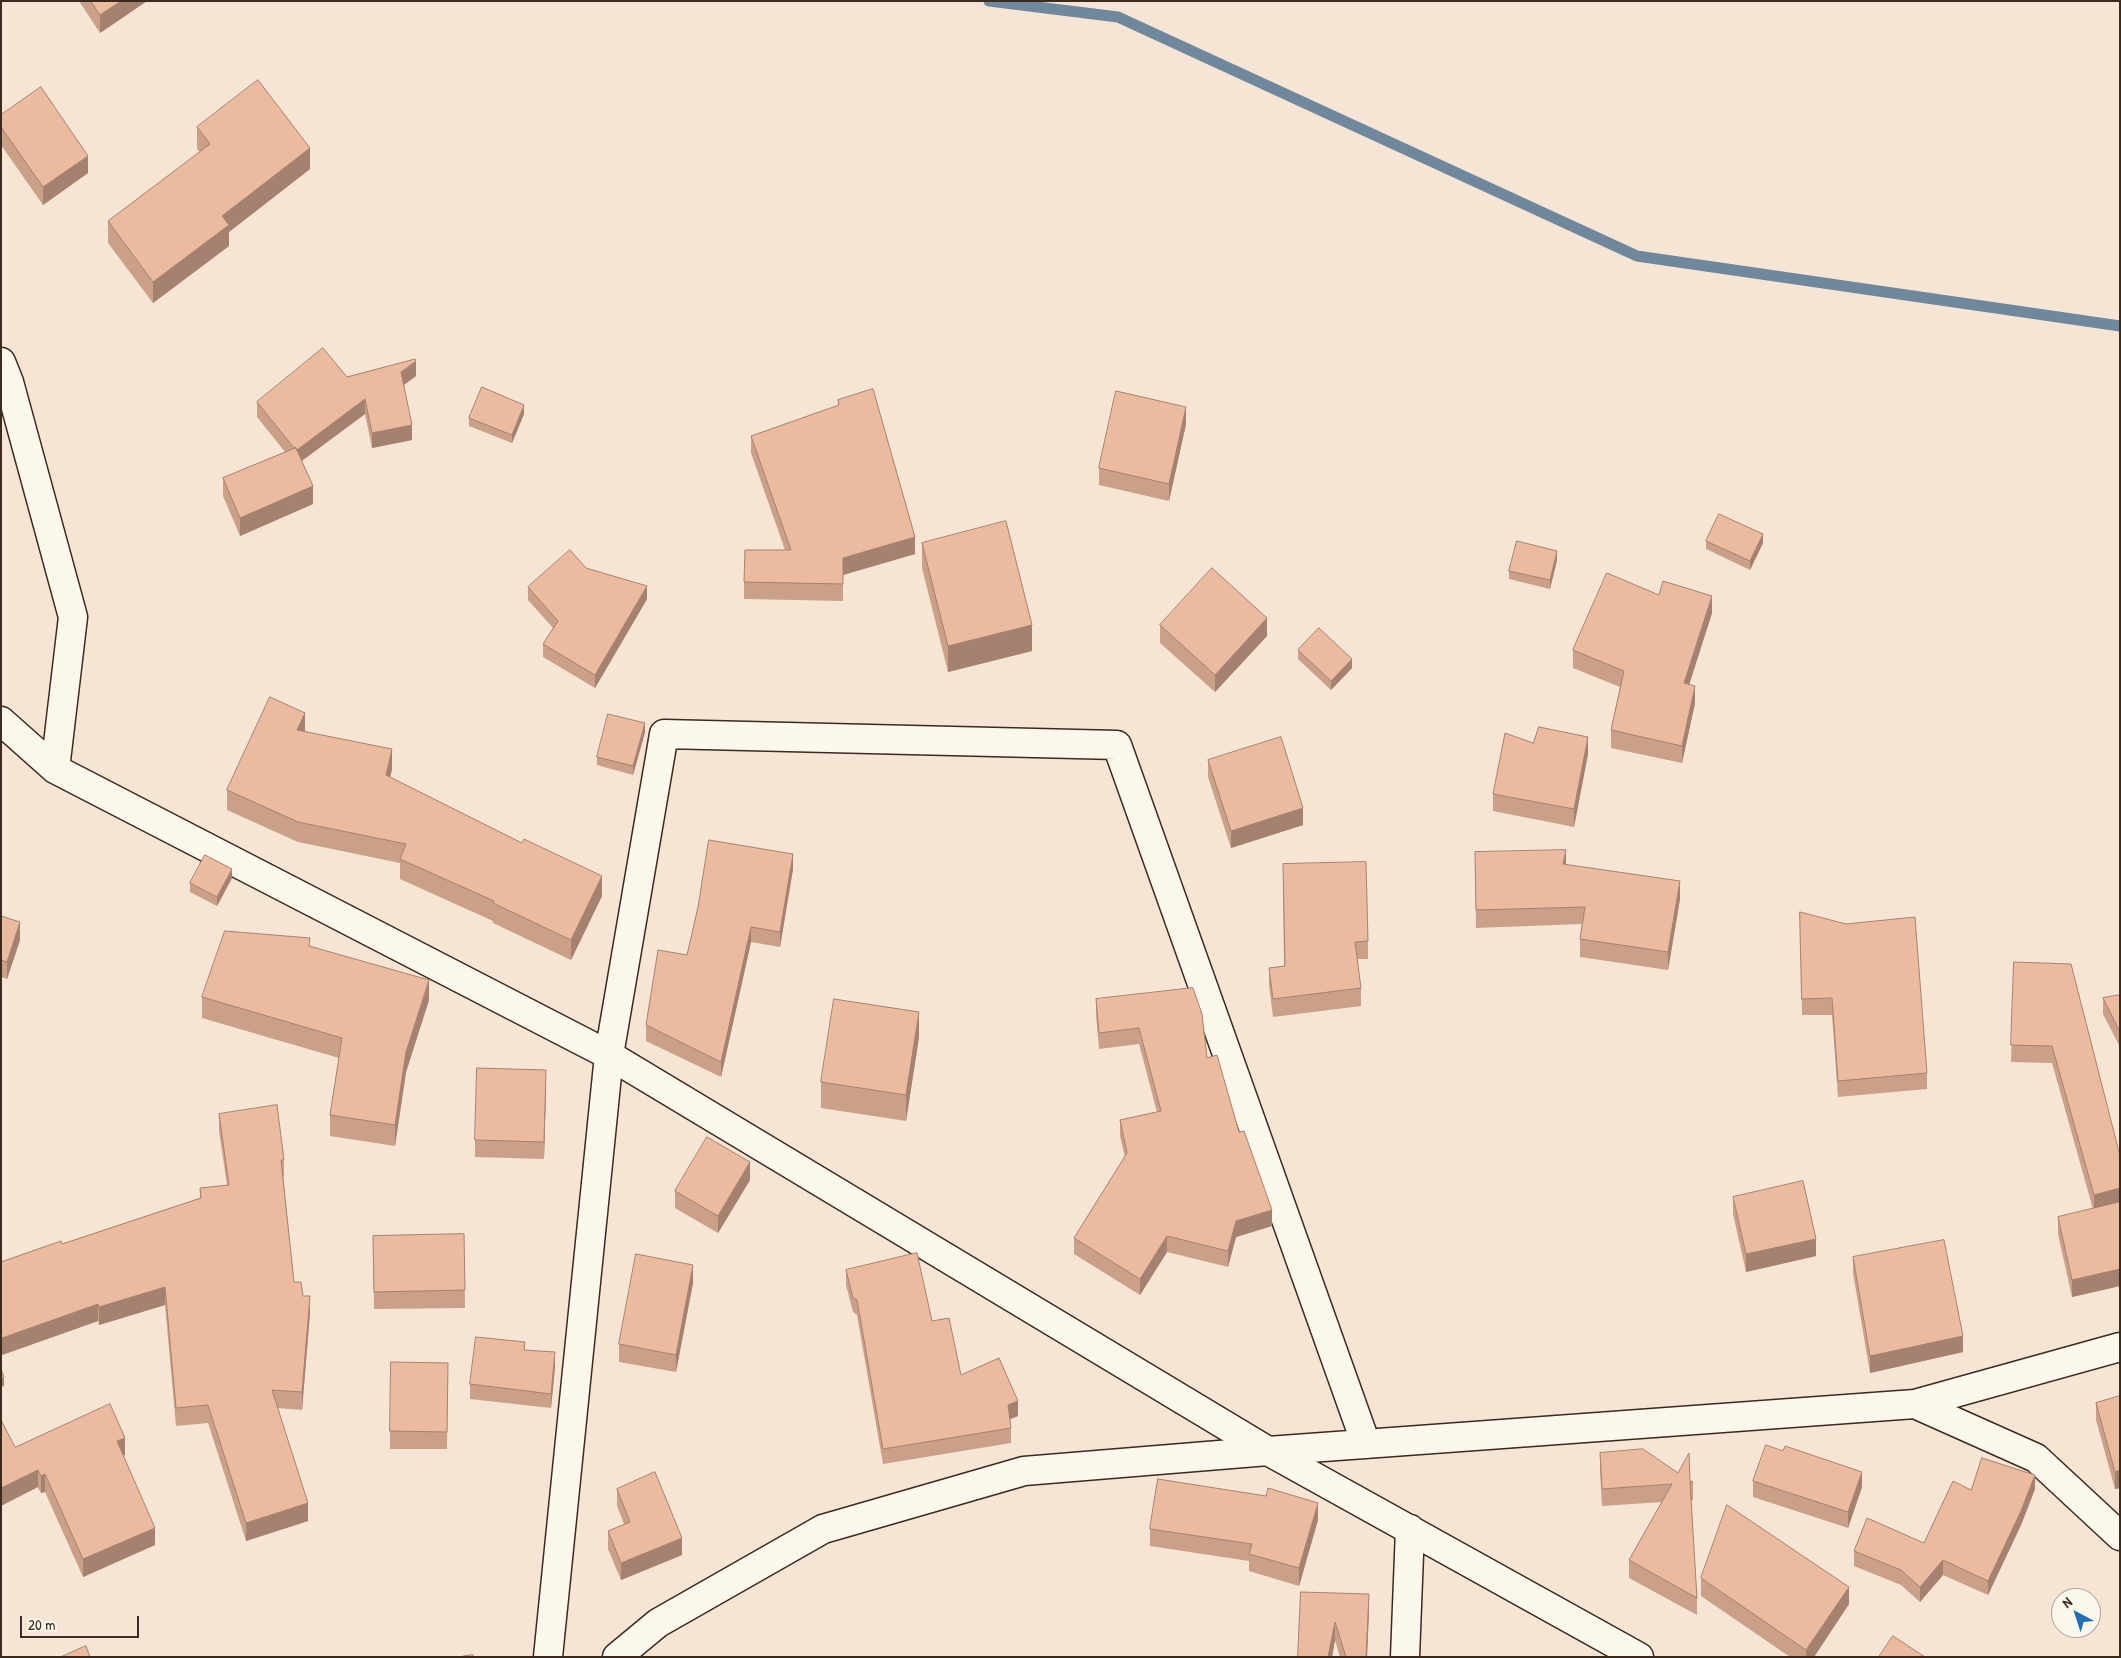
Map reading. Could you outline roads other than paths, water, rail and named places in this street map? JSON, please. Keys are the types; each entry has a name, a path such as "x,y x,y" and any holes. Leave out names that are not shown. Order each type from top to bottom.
{"street":[{"path":"1,362 9,382 73,617 55,769"},
{"path":"1,721 55,769 608,1055 1268,1451 1639,1657"},
{"path":"548,1657 608,1055 664,734 1117,745 1366,1444"},
{"path":"617,1657 658,1623 824,1529 1024,1471 1268,1451 1915,1404 2120,1347"},
{"path":"1915,1404 2036,1458 2120,1536"},
{"path":"1404,1657 1410,1529"}],"waterway":[{"path":"989,1 1118,17 1637,256 2120,326"}]}
